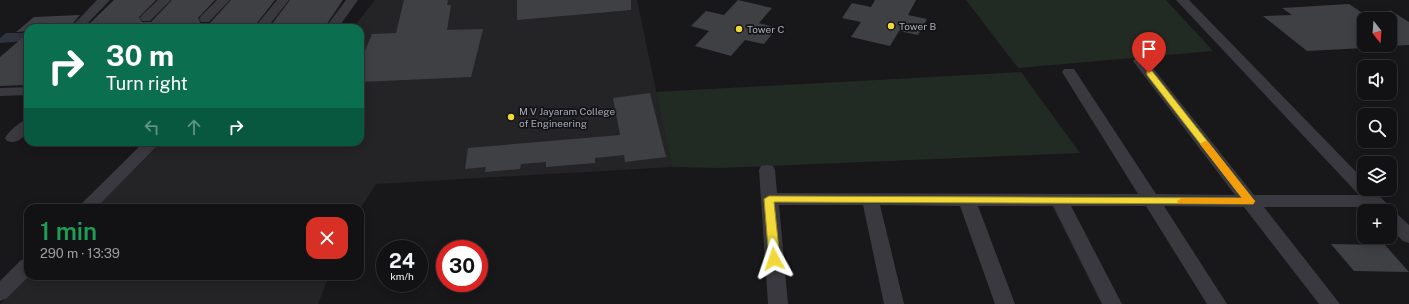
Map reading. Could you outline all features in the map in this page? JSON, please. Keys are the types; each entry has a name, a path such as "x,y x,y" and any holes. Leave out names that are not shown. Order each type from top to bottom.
{"street":[{"path":"80,24 104,0"},
{"path":"146,18 165,0"},
{"path":"206,19 224,0"},
{"path":"263,24 283,0"},
{"path":"334,24 352,0"},
{"path":"1182,0 1377,204"},
{"path":"1140,61 1330,304"},
{"path":"1069,72 1217,304"},
{"path":"4,95 24,92"},
{"path":"12,138 24,128"},
{"path":"90,204 149,146"},
{"path":"767,170 778,304"},
{"path":"769,199 1250,201 1357,205"},
{"path":"870,200 894,304"},
{"path":"967,200 1005,304"},
{"path":"1060,200 1112,304"},
{"path":"1397,224 1409,236"},
{"path":"0,293 24,270"}],"shaded area":[{"name":"M V Jayaram College of Engineering","path":"375,0 637,0 672,167 376,184 363,204 99,204 158,146 364,146 364,24 356,24"},
{"path":"966,0 1166,0 1213,51 1018,68"},
{"path":"6,33 24,33 24,41 0,43 0,38"},
{"path":"1021,72 1080,153 719,168 672,167 656,92"},
{"path":"24,279 327,280 318,304 0,304"}],"building":[{"path":"114,0 156,0 139,17 142,22 151,22 172,0 215,0 198,18 201,24 89,24"},
{"path":"231,0 275,0 256,24 201,24 210,23"},
{"path":"290,0 343,0 327,24 272,24"},
{"path":"404,0 448,0 447,5 451,5 447,30 483,29 471,77 364,82 364,53 372,34 396,33"},
{"path":"517,0 631,0 631,10 517,20"},
{"name":"Tower C","path":"738,0 772,8 759,23 777,28 764,44 745,40 731,56 695,46 709,31 691,26 706,11 724,15"},
{"name":"Tower B","path":"875,0 916,0 908,15 927,19 918,35 899,31 890,46 851,37 861,22 842,18 852,3 871,7"},
{"path":"1349,4 1361,12 1357,12 1357,48 1307,51 1263,16 1292,15 1282,8"},
{"path":"1397,14 1409,22 1409,45 1397,46"},
{"path":"80,15 72,24 26,24 34,17"},
{"path":"24,25 24,31 16,32"},
{"path":"24,36 24,85 0,86 0,57"},
{"path":"650,93 666,157 625,162 624,155 595,158 595,163 546,167 546,162 521,164 520,169 485,172 486,167 465,169 468,148 620,135 613,98"},
{"path":"1331,244 1385,245 1409,272 1354,271"}],"slow traffic":[{"path":"1182,201 1250,201 1205,144"}],"place":[{"name":"Tower B","path":"891,26"},
{"name":"Tower C","path":"739,29"},
{"name":"M V Jayaram College of Engineering","path":"511,117"}],"route":[{"path":"774,259 769,199 1250,201 1149,73"}]}
